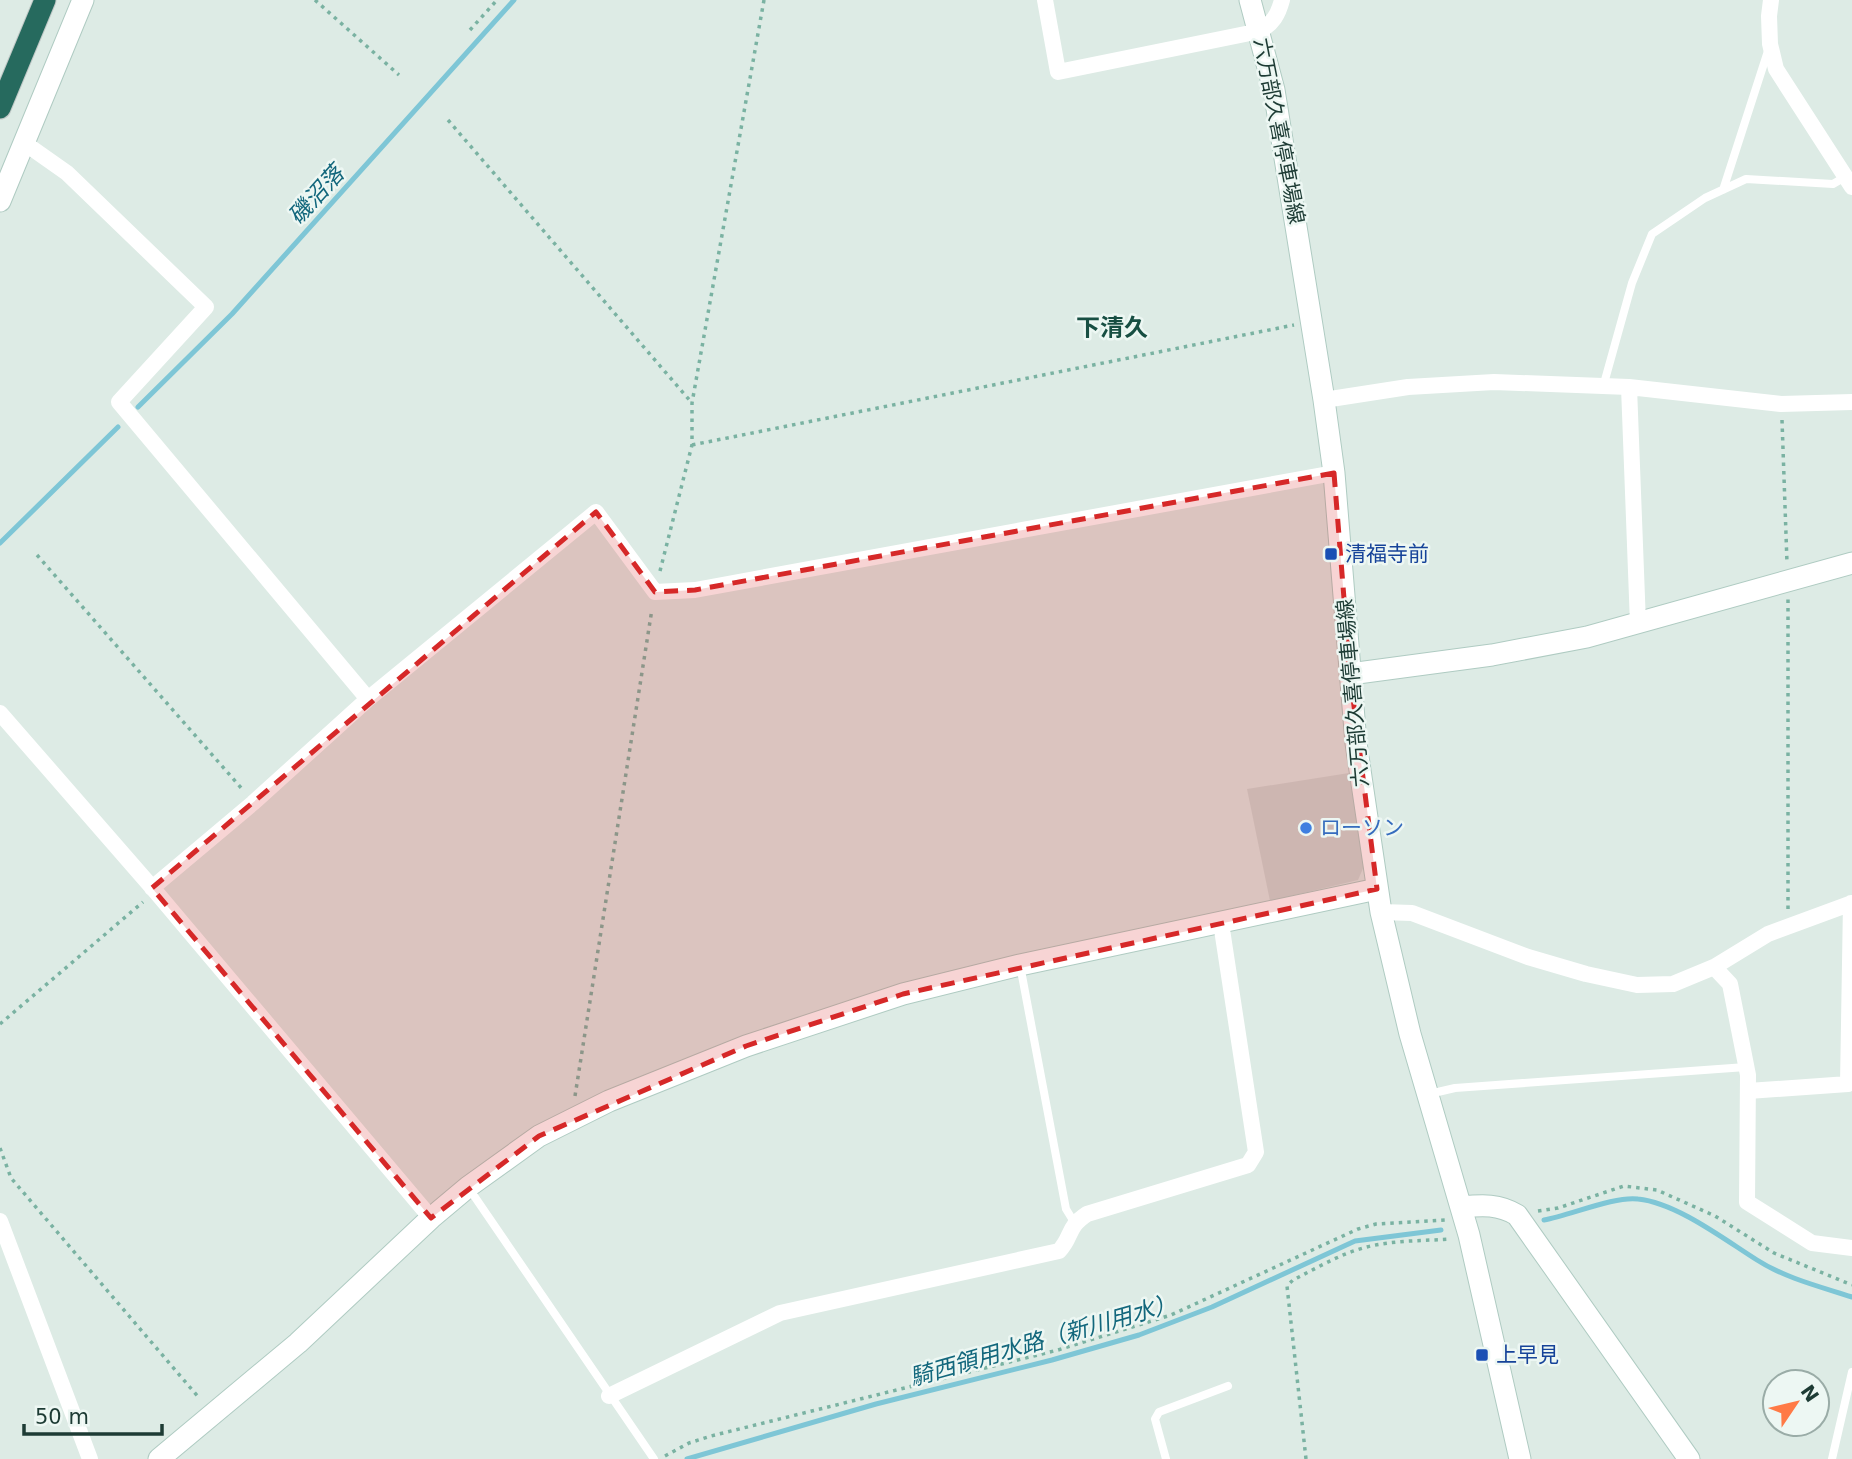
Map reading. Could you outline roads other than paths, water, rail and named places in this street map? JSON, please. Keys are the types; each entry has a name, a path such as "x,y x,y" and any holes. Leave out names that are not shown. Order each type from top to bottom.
{"highway":[{"path":"0,108 45,0"}],"street":[{"path":"0,201 83,0"},
{"path":"1045,0 1058,72 1260,31 1272,24 1277,17 1282,0"},
{"name":"六万部久喜停車場線","path":"1250,0 1274,90 1324,401 1334,473 1356,743 1381,912 1396,981 1428,1094 1453,1213 1502,1370 1521,1459"},
{"path":"1771,0 1770,44 1776,69 1848,182"},
{"path":"23,142 67,173 206,307 118,402 368,699"},
{"path":"1324,401 1408,387 1494,382 1629,387 1782,404 1852,402"},
{"path":"1629,387 1638,624"},
{"path":"154,890 368,699 596,512 655,592 695,590 1334,473"},
{"path":"1350,674 1543,646 1638,624 1852,563"},
{"path":"0,713 431,1217"},
{"path":"159,1459 298,1343 431,1217 468,1187 539,1136 609,1101 746,1046 903,994 1020,965 1377,889"},
{"path":"1381,912 1412,913 1528,957 1637,985 1673,984 1714,967 1768,934 1851,903 1848,1083 1748,1091"},
{"path":"609,1396 780,1313 1059,1251 1065,1245 1074,1222 1087,1214 1248,1165 1256,1152 1221,923"},
{"path":"1714,967 1730,985 1746,1067 1747,1202 1812,1243 1852,1248"},
{"path":"1453,1213 1488,1205 1504,1207 1517,1215 1689,1459"},
{"path":"0,1221 90,1459"}],"lane":[{"path":"1723,190 1770,44"},
{"path":"1603,387 1632,283 1652,234 1705,198 1746,179 1833,184 1848,182"},
{"path":"1020,965 1066,1209 1074,1222"},
{"path":"1428,1094 1455,1087 1746,1067"},
{"path":"468,1187 653,1459"},
{"path":"1832,1459 1852,1372"},
{"path":"1166,1459 1155,1419 1159,1412 1228,1386"}],"waterway":[{"name":"磯沼落","path":"138,407 232,314 514,0"},
{"name":"磯沼落","path":"0,543 118,427"},
{"name":"騎西領用水路（新川用水）","path":"1544,1220 1617,1200 1638,1199 1653,1202 1684,1215 1779,1272 1852,1297"},
{"name":"騎西領用水路（新川用水）","path":"687,1459 876,1404 1052,1360 1139,1335 1212,1307 1355,1241 1441,1230"}],"place":[{"name":"清福寺前","path":"1331,554"},
{"name":"ローソン","path":"1306,828"},
{"name":"上早見","path":"1482,1355"}],"district":[{"name":"下清久","path":"1112,328"}]}
